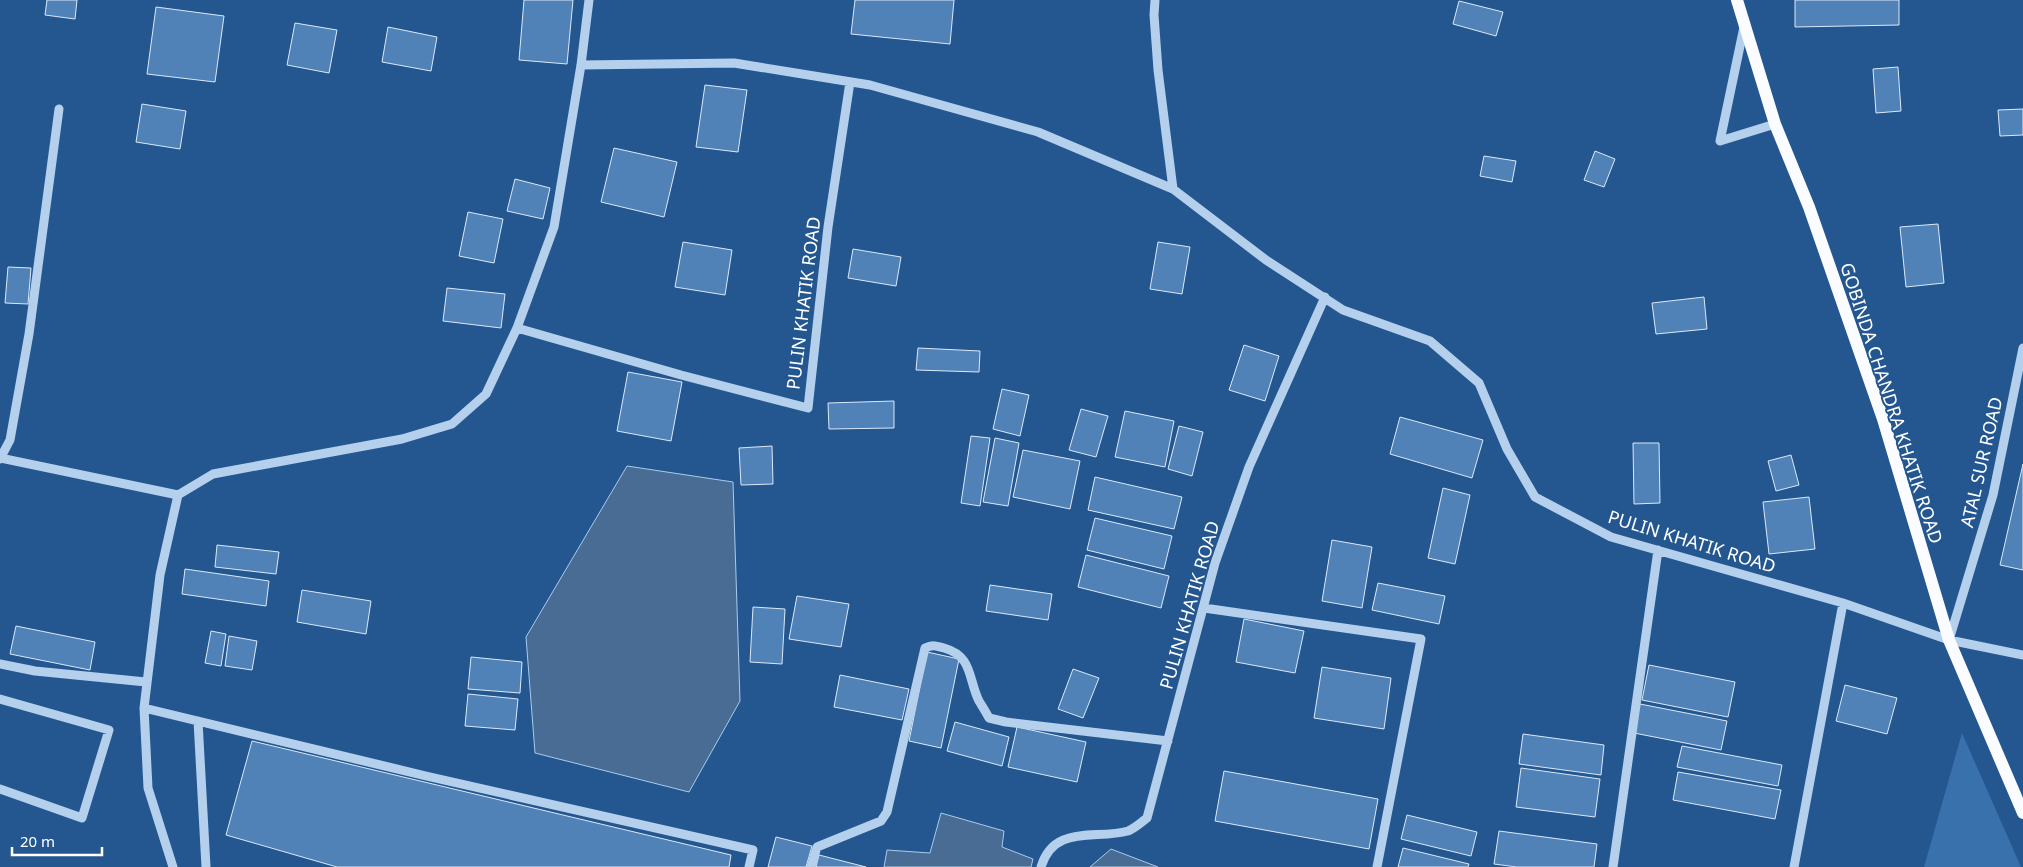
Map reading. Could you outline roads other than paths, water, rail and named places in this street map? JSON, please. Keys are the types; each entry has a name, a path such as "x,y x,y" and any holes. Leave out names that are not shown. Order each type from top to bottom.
{"main road":[{"name":"GOBINDA CHANDRA KHATIK ROAD","path":"1737,0 1775,124 1809,207 1883,419 1948,640 2023,813"}],"street":[{"path":"59,109 30,334 10,440 0,458 178,495 213,474 402,439 452,424 486,394 517,328 554,227 581,65 589,0"},
{"path":"1155,0 1154,15 1158,70 1173,189"},
{"path":"1745,24 1720,141 1775,124"},
{"name":"PULIN KHATIK ROAD","path":"581,65 734,63 870,85 1038,132 1173,189 1266,260 1343,310 1430,341 1479,383 1507,449 1535,497 1611,537 1843,603 1948,640 2023,655"},
{"name":"PULIN KHATIK ROAD","path":"517,328 681,376 808,408 828,227 850,82"},
{"name":"PULIN KHATIK ROAD","path":"1043,863 1051,847 1061,840 1076,836 1129,831 1147,818 1215,563 1249,467 1325,297"},
{"name":"ATAL SUR ROAD","path":"1948,640 1993,495 2023,348"},
{"path":"173,867 148,788 144,708 160,575 178,495"},
{"path":"1613,867 1658,550"},
{"path":"1794,867 1843,603"},
{"path":"1204,608 1421,639 1378,867"},
{"path":"812,867 817,847 881,822 887,812 925,648 932,645 954,651 962,659 970,673 978,699 989,718 1006,722 1168,741"},
{"path":"0,664 35,671 146,682"},
{"path":"0,699 109,730 82,818 0,789"},
{"path":"144,708 753,850 749,867"},
{"path":"198,721 206,867"}]}
